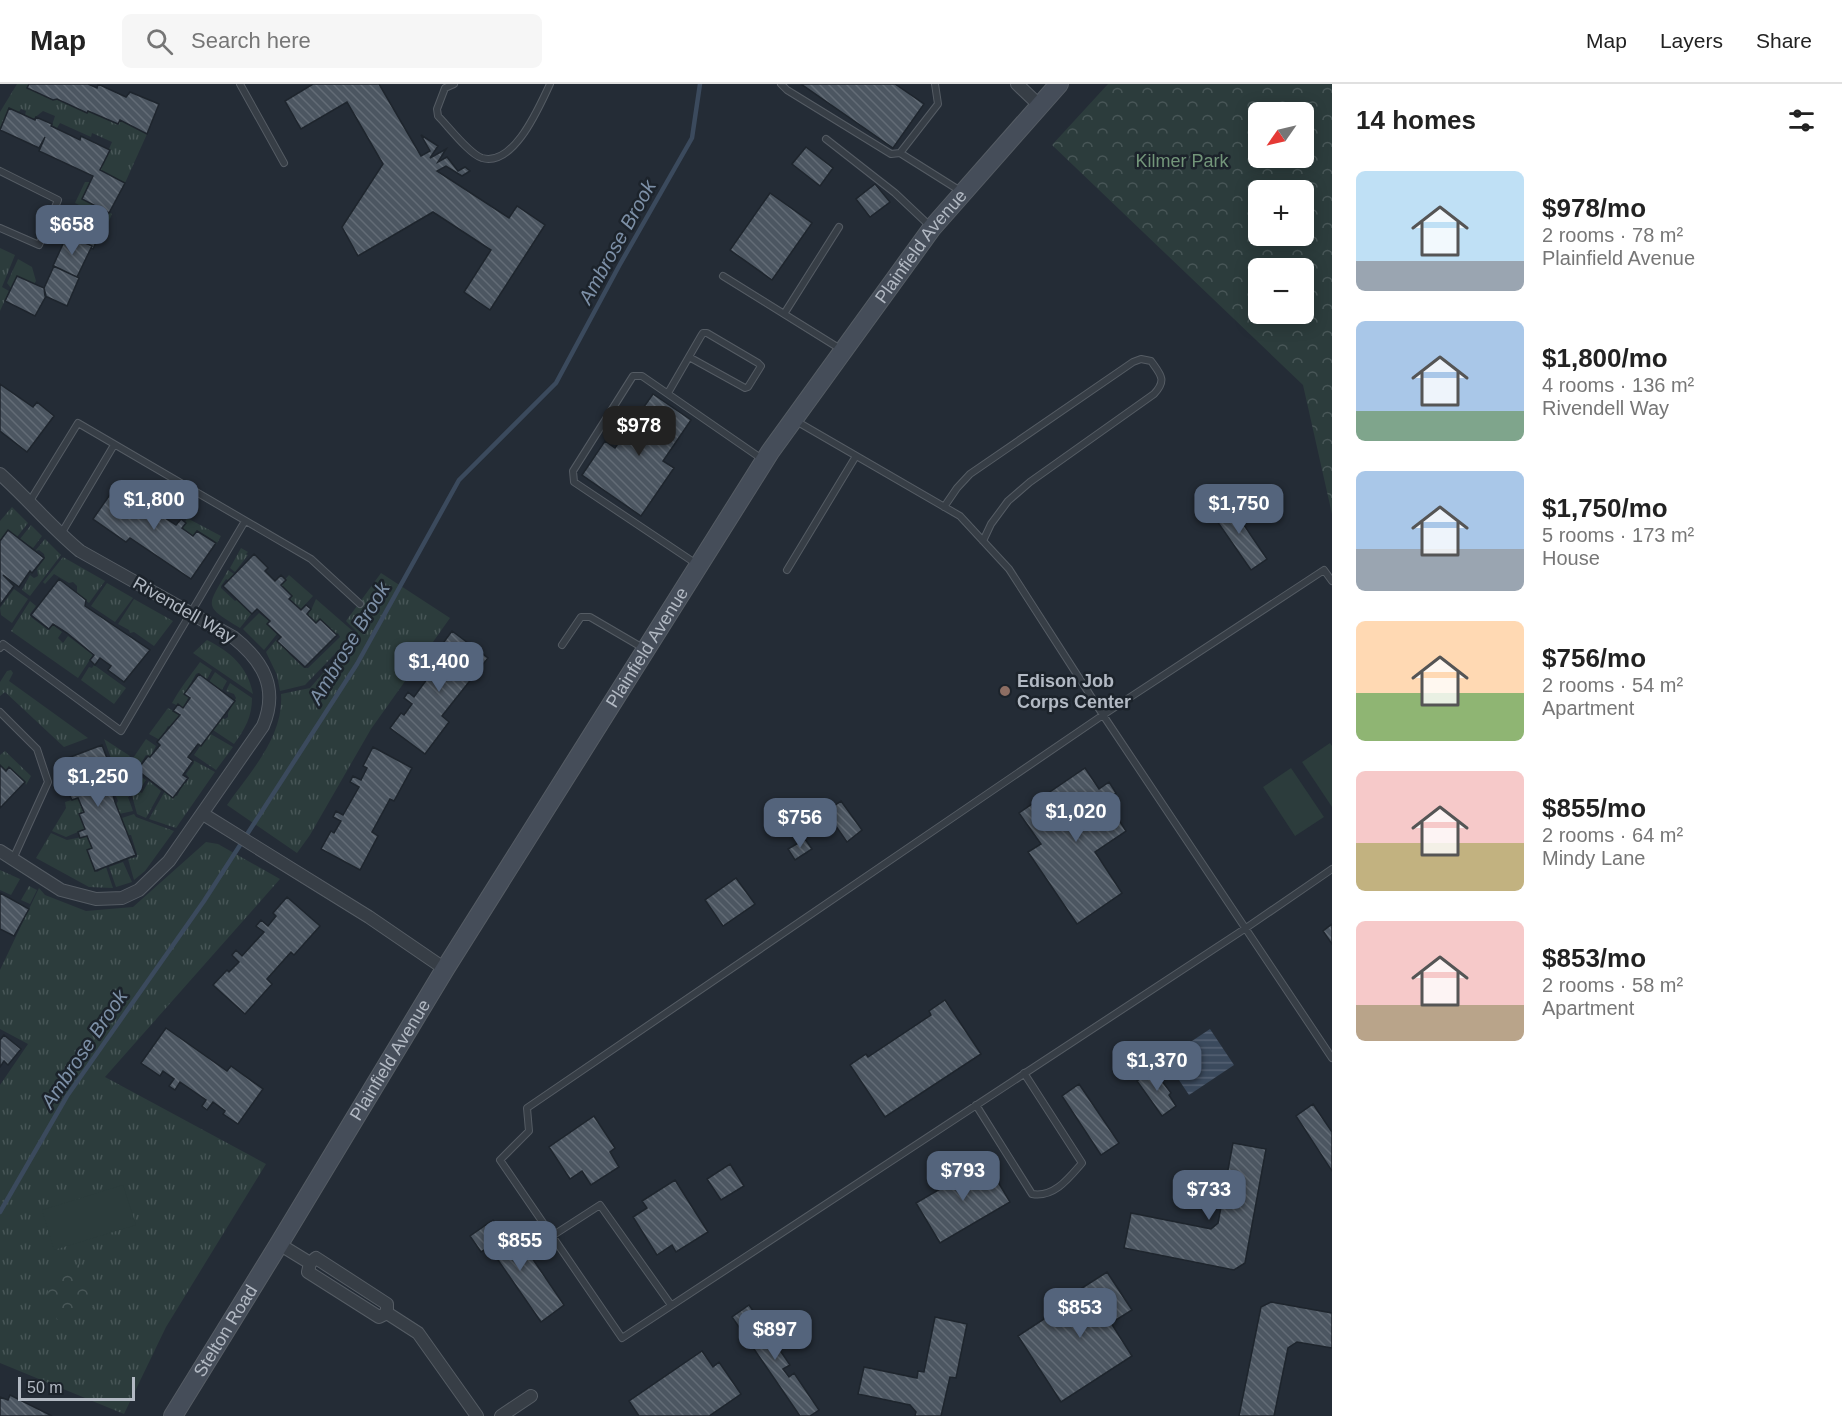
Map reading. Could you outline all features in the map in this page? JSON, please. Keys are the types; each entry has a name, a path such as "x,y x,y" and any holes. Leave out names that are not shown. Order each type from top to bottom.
{"main road":[{"name":"Plainfield Avenue","path":"279,1244 445,969 792,419 932,228 1059,84"},
{"name":"Stelton Road","path":"173,1416 279,1244"}],"street":[{"path":"1017,84 1039,105"},
{"name":"Rivendell Way","path":"0,474 30,501 60,535 80,551 233,637 251,651 270,689 270,710 263,726 169,861 139,890 122,898 96,899 61,890 0,851"},
{"path":"203,814 369,917 445,969"},
{"path":"279,1244 310,1263 308,1272 379,1317 387,1313 418,1333 477,1416"},
{"path":"501,1416 531,1396"}],"lane":[{"path":"240,84 284,163"},
{"path":"454,84 443,86 437,109 438,116 471,151 481,158 493,158 511,150 550,84"},
{"path":"781,84 787,90 891,154 900,153 962,193"},
{"path":"900,153 938,104 935,84"},
{"path":"826,139 896,193 932,228"},
{"path":"0,171 58,200 39,245 0,228"},
{"path":"784,314 839,227"},
{"path":"723,276 842,351"},
{"path":"668,393 701,336 707,333 761,366 748,387 745,388 689,357"},
{"path":"944,507 970,474 1005,449 1133,362 1141,359 1151,361 1162,376 1161,386 1154,394 1030,482 1008,501 991,524 983,540"},
{"path":"698,566 574,482 573,471 633,376 642,376 765,461"},
{"path":"792,419 960,516 1009,569 1103,715 1332,1058"},
{"path":"30,501 78,423 311,560 360,604"},
{"path":"60,535 114,444"},
{"path":"787,570 856,456"},
{"path":"0,648 3,644 121,731 245,521"},
{"path":"1332,581 1324,570 1103,715 527,1108 529,1131 500,1160 622,1338 1246,928 1332,869"},
{"path":"562,645 581,617 590,617 645,649"},
{"path":"0,712 37,749 48,782 13,859"},
{"path":"976,1105 1032,1194 1041,1196 1065,1183 1082,1163 1024,1073"},
{"path":"552,1236 600,1204 671,1305"}],"green space":[{"path":"17,84 29,84 87,113 88,111 117,124 120,120 147,134 125,183 100,170 112,142 92,133 91,137 60,123 57,128 52,125 55,116 43,111 33,119 25,115 26,111 21,109 19,112 9,108 0,128 0,112"},
{"name":"Kilmer Park","path":"1108,84 1332,84 1332,514 1303,385 1052,145"},
{"path":"85,182 90,182 82,199 112,214 103,234 90,229 96,213 75,203"},
{"path":"74,206 89,214 84,226 75,222 64,242 58,239"},
{"path":"0,248 15,255 2,287 9,291 0,311"},
{"path":"18,259 32,267 36,281 34,284 17,276 11,288 7,283"},
{"path":"12,507 28,523 17,537 8,530 0,540 0,521"},
{"path":"187,518 221,536 216,545 213,540 197,530 194,537 182,528"},
{"path":"31,525 42,536 33,548 20,539"},
{"path":"45,539 61,555 30,596 22,590 30,575 34,578 38,576 37,569 45,558 39,550 35,551"},
{"path":"241,548 248,552 246,554 248,555 235,572 230,568"},
{"path":"63,557 105,581 89,603 77,594 77,586 73,582 69,583 54,574 45,584 43,582"},
{"path":"228,570 234,574 228,580 226,579 221,588 235,601 238,599 255,609 240,628 219,614 212,604 216,591"},
{"path":"381,573 450,618 371,729 310,835 297,853 227,805 255,767 271,739 277,725 281,694 310,688 358,633 346,621"},
{"path":"289,575 313,596 301,609 280,585"},
{"path":"107,583 133,598 115,622 91,606"},
{"path":"14,589 28,599 12,623 1,615 0,608"},
{"path":"134,599 173,621 154,646 118,624"},
{"path":"316,599 355,633 305,685 280,691 277,675 266,652 277,639 289,654 304,668 308,668 340,637 320,620 317,624 306,615"},
{"path":"30,601 36,606 30,614 31,617 48,630 53,625 62,632 58,638 63,643 68,636 93,655 78,678 11,631"},
{"path":"259,613 269,621 267,624 277,634 264,650 243,629"},
{"path":"207,640 231,655 243,668 253,694 193,653"},
{"path":"200,662 212,670 207,679 196,674 185,693 189,696 183,708 172,703 182,687"},
{"path":"94,665 126,688 114,704 81,680 89,667 92,668"},
{"path":"11,670 13,673 9,681 88,738 64,747 5,692 0,696 0,682 7,671"},
{"path":"215,672 227,681 222,690 209,682"},
{"path":"230,683 252,698 247,722 234,744 213,730 222,718 228,717 236,698 234,694 226,691"},
{"path":"168,708 179,714 172,728 168,726 160,740 149,734"},
{"path":"209,733 233,747 216,770 194,755"},
{"path":"104,739 130,756 122,768 125,780 116,783 112,761"},
{"path":"146,739 156,746 150,757 146,755 135,773 146,780 140,789 130,785 125,770"},
{"path":"1330,743 1332,746 1332,807 1302,762"},
{"path":"5,751 31,776 26,785 25,781 9,767 5,770 0,765 0,755"},
{"path":"60,758 66,781 72,780 76,791 65,796 57,760"},
{"path":"193,760 215,772 176,828 149,819 165,791 177,796 184,782 186,783 189,778 186,774 194,763"},
{"path":"1291,768 1324,817 1295,836 1263,787"},
{"path":"149,781 161,791 146,818 137,814 130,788 142,793"},
{"path":"126,783 133,811 119,814 115,806 118,801 113,789 115,786"},
{"path":"78,798 83,812 79,814 85,829 66,837 52,831 66,808 65,802"},
{"path":"134,814 136,817 174,831 145,871 134,880 128,859 137,857 137,854 131,835 127,835 122,818"},
{"path":"51,833 67,840 87,836 92,850 87,850 94,870 97,872 106,867 113,888 89,887 36,858"},
{"path":"206,842 218,844 280,879 105,1077 266,1164 166,1327 124,1414 0,1363 0,1085 28,1044 0,1029 0,970 39,888 45,895 86,911 133,907"},
{"path":"123,862 132,882 116,887 109,867"},
{"path":"0,870 20,879 11,895 0,890"},
{"path":"29,886 37,890 30,904 21,900"},
{"path":"123,1185 136,1225 54,1250 42,1210"},
{"path":"79,1264 93,1309 57,1320 43,1275"}],"water":[{"path":"1210,1029 1234,1065 1189,1095 1165,1059"}],"building":[{"path":"29,84 88,84 97,88 98,84 126,97 130,92 159,104 147,134 120,120 118,124 57,99 53,100 27,88"},
{"path":"313,84 379,84 421,156 430,151 421,135 438,146 430,158 446,149 438,162 447,157 458,171 465,167 470,171 462,176 446,166 437,171 509,218 517,206 545,225 490,310 464,292 491,250 433,212 358,256 342,227 383,164 347,102 301,129 285,101"},
{"path":"801,84 895,84 924,104 893,148"},
{"path":"9,108 35,120 36,117 52,124 51,126 80,140 81,136 110,150 100,170 125,183 109,213 82,199 93,176 39,151 45,137 39,148 0,130"},
{"path":"806,147 833,168 820,186 792,164"},
{"path":"875,184 890,202 870,217 856,199"},
{"path":"770,193 812,223 772,280 730,250"},
{"path":"74,221 100,233 93,249 92,246 69,235"},
{"path":"67,235 92,246 77,277 53,266"},
{"path":"54,266 79,278 67,306 45,296 44,288"},
{"path":"17,276 44,288 46,296 35,316 5,301"},
{"path":"0,384 33,407 37,402 54,416 27,452 0,431"},
{"path":"653,394 691,420 663,461 674,468 641,516 582,475 605,441 615,448"},
{"path":"118,483 135,494 133,498 143,505 147,499 153,503 150,508 176,525 181,519 186,523 182,528 193,536 197,531 216,543 191,579 130,538 126,542 93,519"},
{"path":"1227,500 1267,559 1251,570 1210,511"},
{"path":"8,530 44,558 32,573 30,571 19,587 3,575 14,586 0,605 0,541"},
{"path":"254,554 268,568 265,571 275,581 281,575 286,580 281,585 292,596 289,599 301,610 306,605 311,609 307,614 316,623 320,619 337,635 305,667 277,641 281,637 267,624 270,621 257,609 252,614 223,586"},
{"path":"59,579 86,600 85,606 150,650 124,682 108,670 111,666 100,658 95,665 90,660 94,655 67,633 53,624 49,629 31,615"},
{"path":"452,631 488,658 442,716 449,722 425,754 390,728 401,713 404,715 412,704 404,698 408,692 414,697 433,671 424,665 429,659 435,664 443,653 438,650"},
{"path":"199,674 235,701 201,746 198,744 188,757 193,761 183,775 188,778 173,798 137,770 160,745 157,742 180,715 173,711 178,704 183,708 190,698 184,694"},
{"path":"102,745 116,782 110,784 115,802 136,855 95,871 87,850 92,848 87,836 80,838 78,832 85,829 79,814 84,812 78,798 72,800 69,794 77,791 72,779 67,781 60,761"},
{"path":"373,747 412,768 394,801 390,799 372,832 378,836 360,870 321,849 331,831 334,833 341,821 333,817 336,811 343,815 359,787 350,782 353,776 361,780 367,768 363,766"},
{"path":"0,765 6,771 9,767 25,782 0,808"},
{"path":"1085,768 1099,789 1109,782 1116,793 1106,800 1126,831 1095,852 1122,893 1077,924 1028,852 1041,844 1019,813"},
{"path":"841,801 862,830 847,842 826,812"},
{"path":"805,839 812,849 795,860 788,849"},
{"path":"736,878 755,904 723,926 705,900"},
{"path":"0,893 29,909 14,936 0,929"},
{"path":"287,897 320,926 294,955 291,952 267,979 272,984 245,1014 213,985 227,970 229,972 239,962 232,955 236,950 242,956 264,932 256,926 261,920 268,926 276,916 273,913"},
{"path":"1332,924 1332,944 1323,931"},
{"path":"945,1000 981,1054 885,1117 850,1065 866,1054 868,1057 931,1015 929,1011"},
{"path":"166,1028 227,1071 231,1066 263,1089 238,1124 223,1114 225,1111 213,1102 207,1110 202,1106 206,1100 180,1082 175,1090 169,1086 174,1079 163,1071 160,1076 141,1063"},
{"path":"4,1035 21,1049 8,1065 4,1061 0,1067 0,1040"},
{"path":"1153,1069 1171,1093 1169,1095 1176,1106 1162,1116 1137,1081"},
{"path":"1079,1084 1119,1143 1101,1155 1062,1096"},
{"path":"1313,1104 1332,1132 1332,1171 1296,1116"},
{"path":"594,1116 615,1148 610,1152 619,1167 591,1185 582,1171 570,1179 549,1147"},
{"path":"1233,1143 1266,1149 1245,1263 1234,1270 1124,1248 1131,1213 1211,1229 1218,1223"},
{"path":"986,1162 1010,1202 940,1243 916,1203"},
{"path":"730,1164 744,1186 721,1200 707,1179"},
{"path":"675,1180 708,1232 676,1252 672,1245 657,1255 633,1217 647,1208 642,1201"},
{"path":"493,1220 521,1261 530,1255 564,1305 541,1322 489,1247 481,1252 470,1236"},
{"path":"1107,1272 1132,1310 1111,1323 1132,1356 1061,1402 1018,1336 1085,1292 1082,1288"},
{"path":"1271,1302 1332,1313 1332,1348 1297,1342 1288,1348 1274,1416 1239,1416 1261,1307"},
{"path":"749,1305 790,1365 783,1369 789,1377 794,1373 819,1410 810,1416 800,1416 732,1317"},
{"path":"935,1317 967,1324 956,1378 950,1377 941,1416 915,1416 916,1412 910,1405 858,1394 864,1367 917,1378 918,1371 924,1372"},
{"path":"702,1351 713,1367 719,1362 741,1394 709,1416 639,1416 629,1401"},
{"path":"10,1395 52,1416 0,1416 0,1397 8,1400"}],"waterway":[{"name":"Ambrose Brook","path":"0,1212 67,1096 204,901 357,664 459,480 556,383 692,138 700,84"}],"place":[{"name":"Edison Job Corps Center","path":"1005,691"}]}
